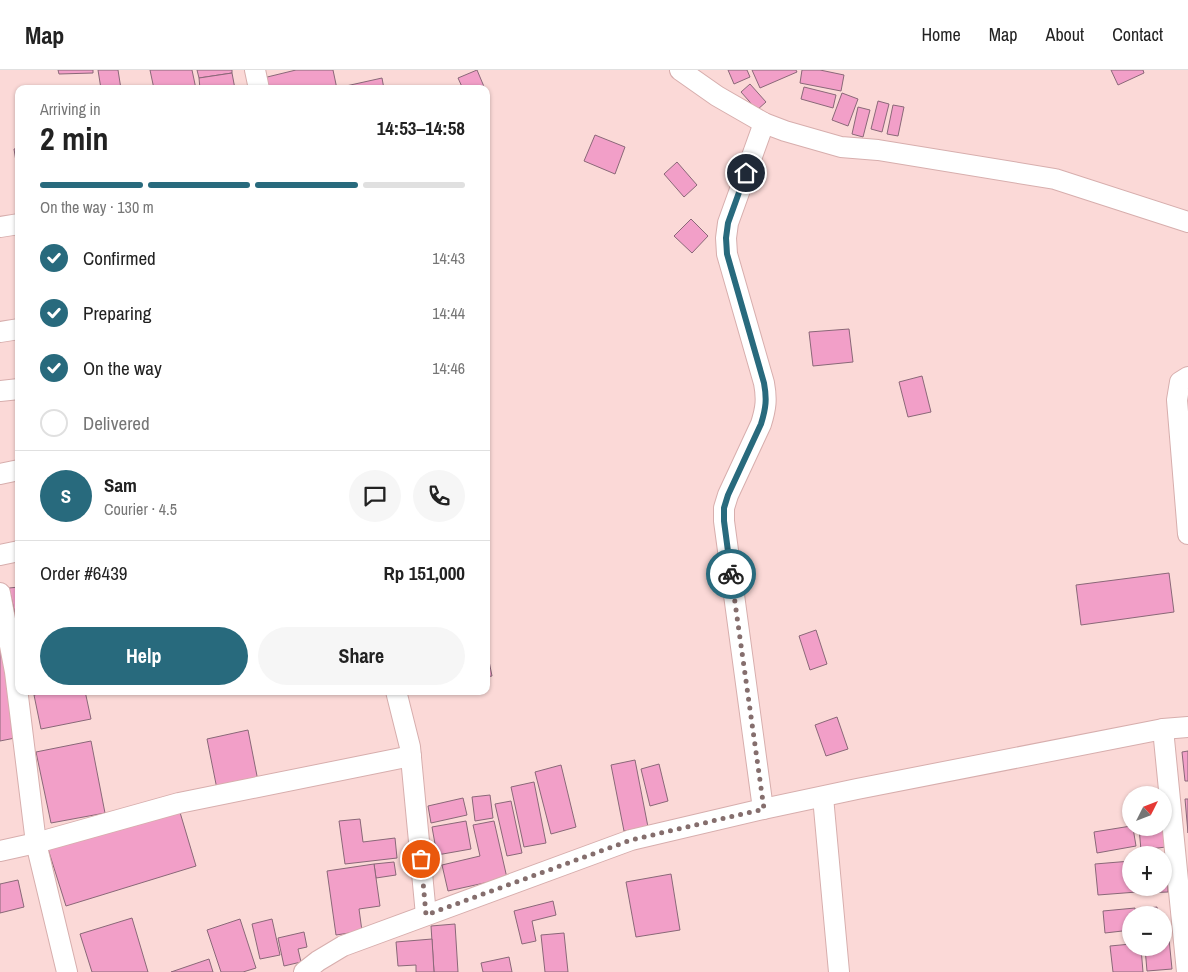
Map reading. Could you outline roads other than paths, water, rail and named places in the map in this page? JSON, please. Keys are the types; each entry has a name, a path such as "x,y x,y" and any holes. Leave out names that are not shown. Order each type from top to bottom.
{"street":[{"path":"255,70 258,85"},
{"path":"680,70 717,96 764,123 785,131 841,147 878,150 1055,179 1188,222"},
{"path":"764,123 728,223 726,238 727,254 767,398 761,424 728,495 724,508 724,521 764,809"},
{"path":"0,227 15,225"},
{"path":"0,332 15,330"},
{"path":"1188,377 1180,382 1177,400 1188,534"},
{"path":"0,392 15,390"},
{"path":"0,474 15,471"},
{"path":"0,555 15,552"},
{"path":"0,593 13,634 15,672"},
{"path":"18,695 36,843 67,972"},
{"path":"397,695 411,756 426,915"},
{"path":"304,972 318,961 344,946 631,840 823,797 1163,730 1188,727"},
{"path":"1163,730 1186,972"},
{"path":"0,851 36,843 179,803 411,756"},
{"path":"823,797 839,972"}]}
